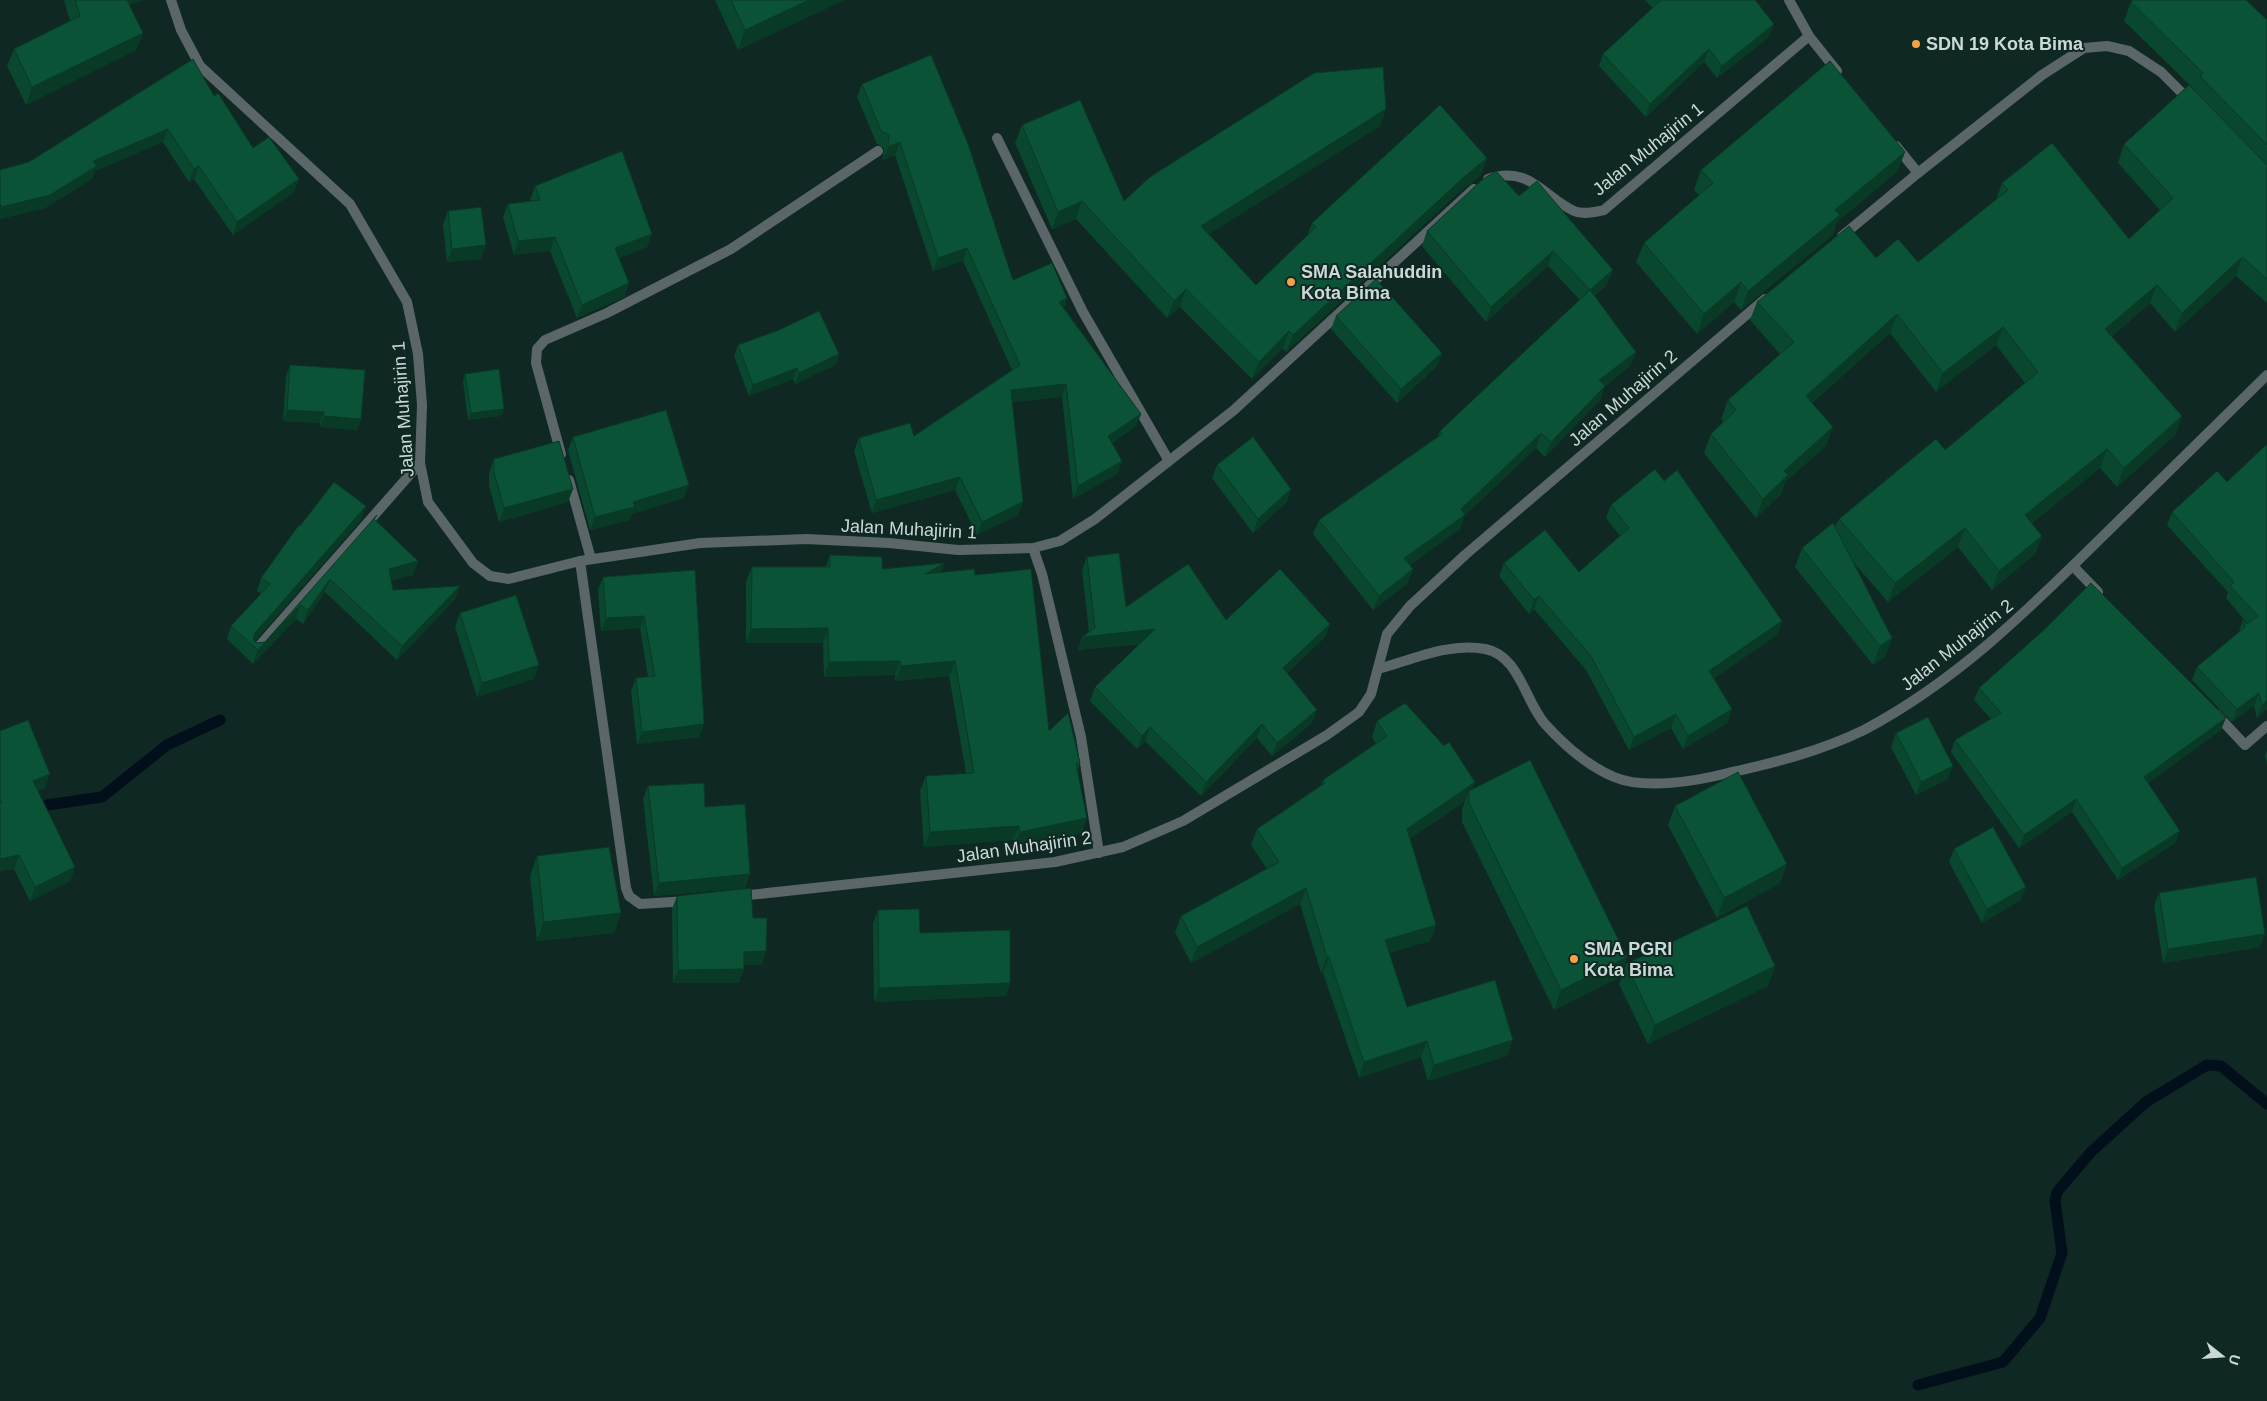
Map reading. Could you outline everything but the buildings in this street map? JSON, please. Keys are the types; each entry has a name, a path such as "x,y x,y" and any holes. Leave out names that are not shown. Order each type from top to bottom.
{"street":[{"name":"Jalan Muhajirin 1","path":"171,0 181,30 200,66 350,204 407,302 418,354 422,405 420,463 428,502 473,563 490,576 509,579 586,560 700,543 806,540 888,543 958,550 1033,548 1060,541 1095,519 1234,410 1462,199 1485,180 1502,174 1522,177 1540,186 1575,212 1592,213 1604,210 1809,36"},
{"path":"1789,0 1809,36 1846,82"},
{"path":"1834,242 2042,75 2084,48 2107,46 2128,52 2161,72 2194,106"},
{"path":"1888,135 1918,173"},
{"path":"997,138 1083,312 1168,461"},
{"path":"698,900 640,904 629,896 626,888 586,560 536,364 536,353 540,345 552,337 607,313 731,249 878,151"},
{"name":"Jalan Muhajirin 2","path":"725,898 1055,862 1123,847 1183,821 1327,735 1359,712 1366,703 1378,670 1387,634 1410,606 1472,549 1773,292"},
{"name":"Jalan Muhajirin 2","path":"1378,670 1450,649 1476,648 1496,652 1513,669 1544,722 1584,761 1616,778 1673,784 1788,760 1862,731 1924,695 2010,628 2267,375"},
{"path":"255,650 420,463"},
{"path":"1033,548 1042,574 1082,737 1099,853"},
{"path":"2073,566 2108,602"},
{"path":"2210,709 2245,745 2267,726"}],"waterway":[{"path":"32,812 47,805 102,797 167,745 220,720"},
{"path":"1918,1385 2003,1362 2040,1318 2062,1253 2055,1201 2057,1192 2091,1152 2146,1102 2207,1065 2221,1066 2267,1104"}],"place":[{"name":"SDN 19 Kota Bima","path":"1916,44"},
{"name":"SMA Salahuddin Kota Bima","path":"1291,282"},
{"name":"SMA PGRI Kota Bima","path":"1574,959"}]}
